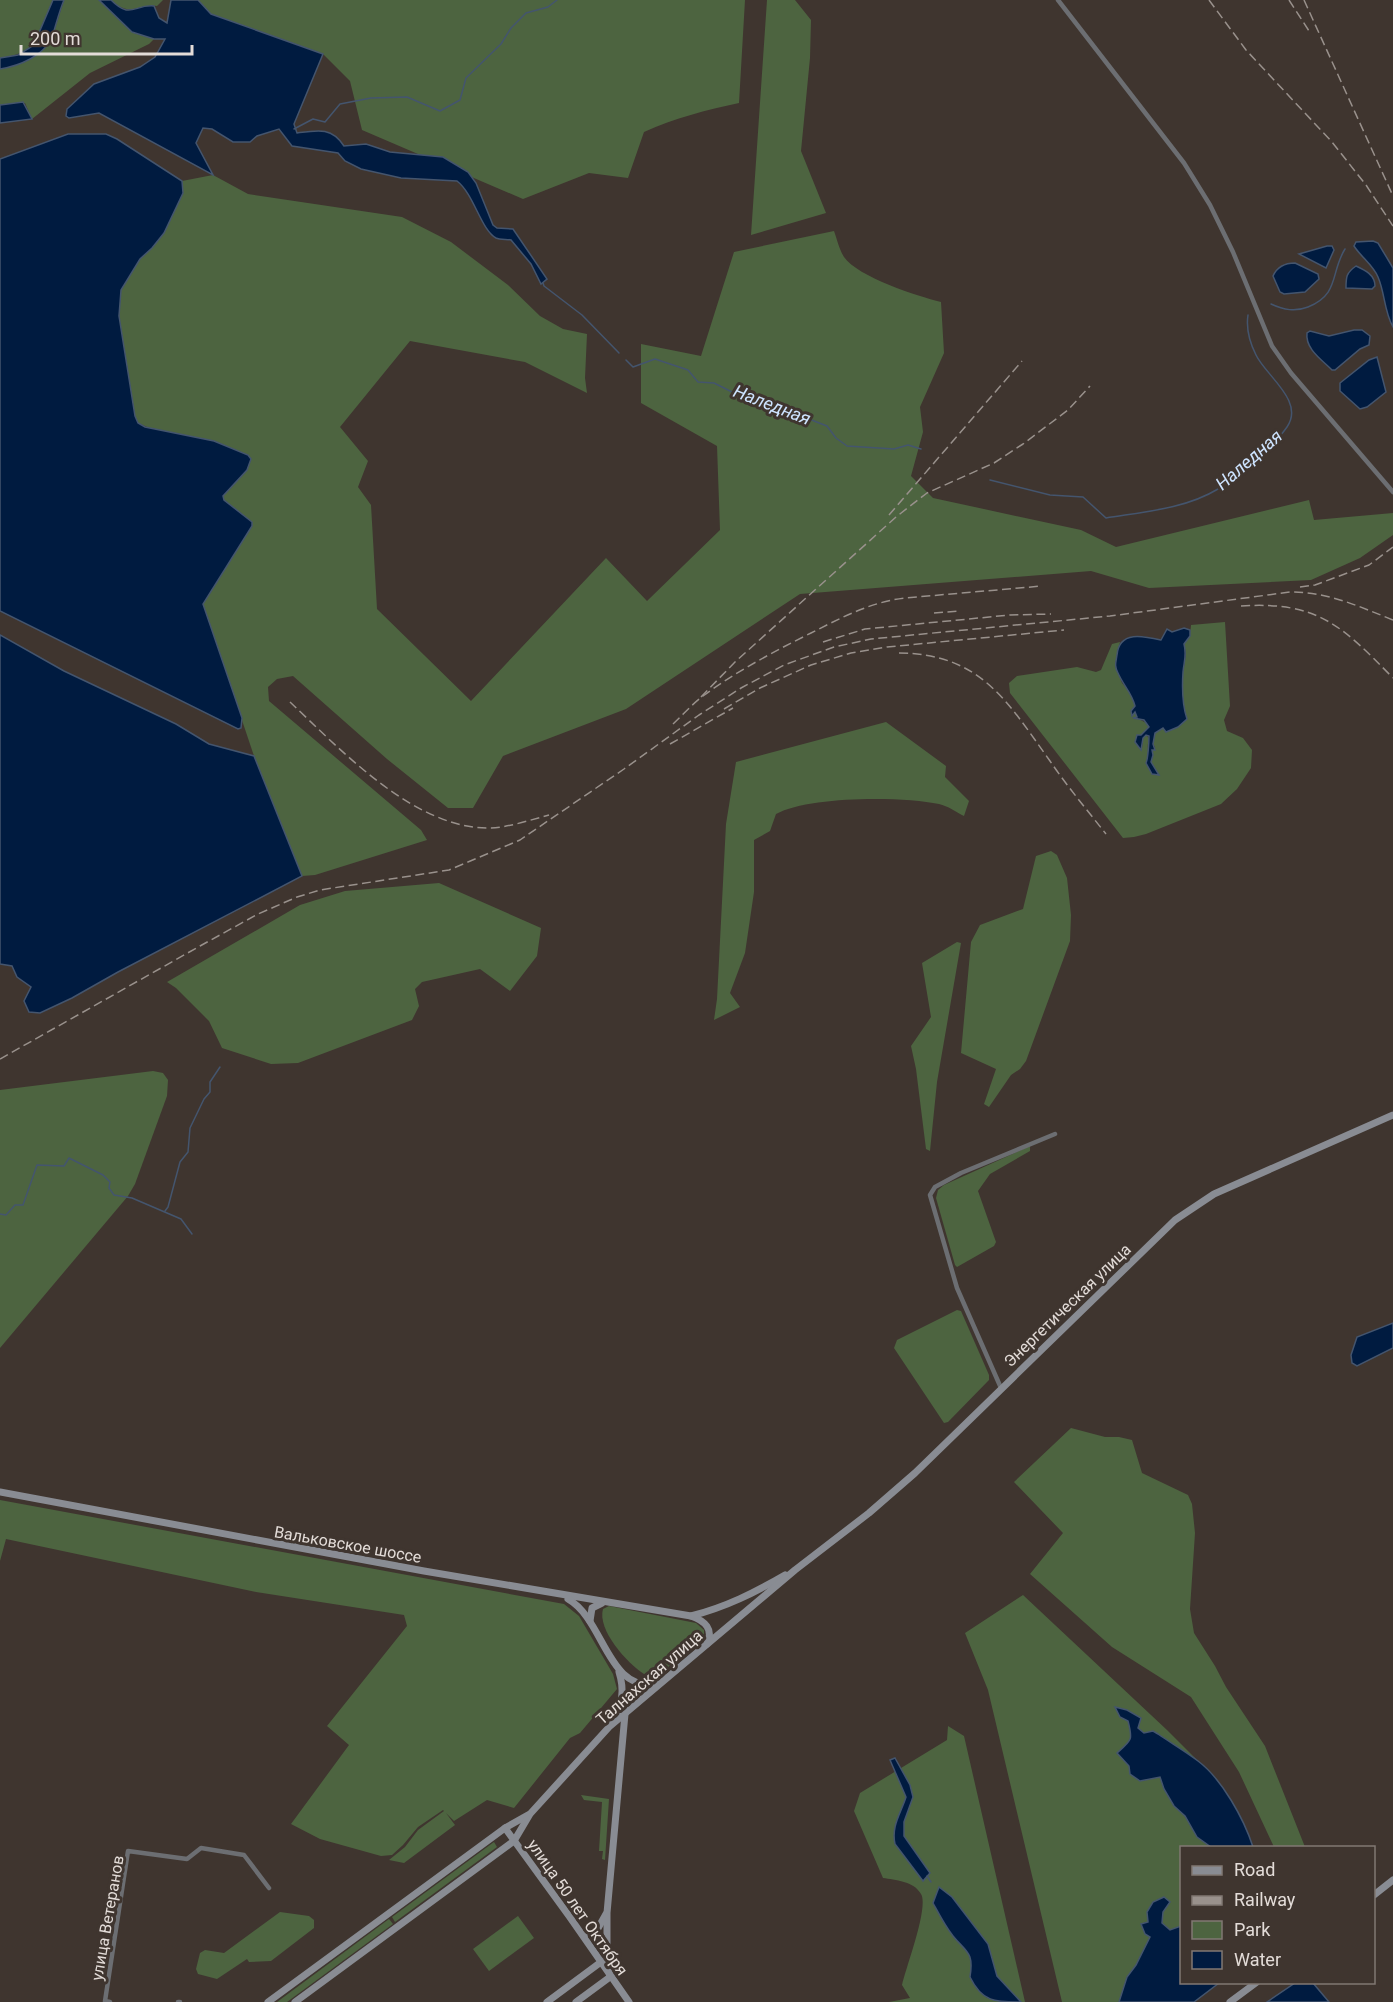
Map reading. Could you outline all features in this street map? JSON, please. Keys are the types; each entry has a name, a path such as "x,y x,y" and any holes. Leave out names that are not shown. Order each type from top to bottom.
{"main road":[{"name":"Энергетическая улица","path":"795,1570 869,1513 915,1473 1175,1220 1215,1194 1393,1115"},
{"name":"Вальковское шоссе","path":"0,1492 563,1596 692,1616 707,1626 710,1642"},
{"name":"Вальковское шоссе","path":"692,1616 746,1597 795,1570"},
{"name":"Талнахская улица","path":"295,2002 514,1840 530,1814 610,1726 795,1570"},
{"path":"563,1596 579,1606 618,1669 622,1682 622,1698 610,1726"},
{"path":"590,1621 590,1612 605,1602"},
{"path":"618,1669 635,1683 650,1685 661,1683"},
{"path":"576,2002 610,1977 607,1961 607,1913 625,1714"},
{"name":"Талнахская улица","path":"267,2002 505,1828 530,1814"},
{"name":"улица 50 лет Октября","path":"505,1828 629,2002"},
{"path":"1375,1894 1393,1880"},
{"path":"583,1935 597,1930 607,1913"},
{"path":"547,2002 601,1962"},
{"path":"1230,2002 1256,1984"}],"street":[{"path":"1058,0 1184,163 1205,196 1233,252 1272,346 1291,374 1393,492"},
{"path":"1002,1388 957,1288 930,1195 935,1187 961,1173 1055,1134"},
{"name":"улица Ветеранов","path":"110,2002 105,2001 128,1851 188,1859 201,1848 244,1855 269,1888"}],"green space":[{"path":"0,0 53,0 35,42 19,53 0,58"},
{"path":"64,0 99,0 132,32 154,39 149,44 90,73 32,119 25,103 0,105 0,69 10,67 52,38"},
{"path":"111,0 163,0 157,6 129,9"},
{"path":"198,0 745,0 739,103 691,115 644,132 628,178 589,173 523,199 362,130 350,81 323,54 211,14"},
{"path":"767,0 795,0 811,20 810,58 801,151 826,213 751,235"},
{"path":"213,175 248,194 402,217 451,242 508,285 540,316 563,329 587,334 585,378 587,393 525,362 410,341 340,427 368,461 358,487 371,505 377,609 471,701 606,558 647,601 720,530 717,446 641,403 641,344 701,356 734,252 834,231 844,257 862,272 903,290 941,302 944,353 920,407 923,432 911,476 933,498 1081,530 1116,547 1309,500 1314,520 1393,513 1393,535 1360,558 1311,580 1149,588 1091,571 800,594 626,709 503,756 473,808 448,808 387,759 293,676 277,679 268,687 269,701 421,830 427,840 315,875 302,876 254,756 203,604 252,526 252,522 224,500 223,496 247,470 138,423 119,316 121,290 140,259 152,248 183,193 182,181"},
{"path":"1225,622 1230,706 1224,720 1227,731 1243,738 1252,750 1251,768 1237,789 1221,804 1146,834 1123,838 1010,693 1009,683 1017,676 1077,667 1096,672 1101,670 1112,644 1120,642 1115,665 1122,683 1133,695 1137,718 1148,724 1149,727 1141,735 1142,748 1146,734 1149,739 1147,763 1156,772 1151,762 1152,750 1155,747 1153,744 1155,733 1163,728 1172,729 1187,719 1182,684 1184,644 1190,636 1191,625"},
{"path":"886,722 946,766 945,777 969,801 964,816 939,804 880,799 810,804 776,814 770,831 754,840 754,892 745,953 730,993 740,1007 714,1020 726,824 736,762"},
{"path":"1051,851 1057,855 1067,878 1071,915 1070,941 1026,1061 1011,1075 989,1107 984,1104 996,1069 961,1053 971,942 980,925 1023,909 1036,856"},
{"path":"439,883 541,928 537,956 510,991 480,969 422,982 415,989 419,1006 412,1020 298,1063 271,1064 222,1048 209,1021 167,982 300,905 345,891"},
{"path":"957,942 961,943 937,1082 930,1151 926,1149 911,1046 931,1017 922,963"},
{"path":"153,1071 163,1073 168,1080 167,1096 135,1184 128,1196 0,1348 0,1090"},
{"path":"1030,1146 1030,1151 990,1174 978,1191 996,1242 994,1246 957,1267 936,1198 938,1190 944,1185"},
{"path":"957,1310 961,1311 989,1375 989,1380 948,1422 944,1423 894,1348 897,1340"},
{"path":"1071,1428 1105,1437 1132,1440 1142,1473 1188,1495 1192,1504 1195,1533 1190,1609 1194,1633 1265,1746 1305,1846 1274,1846 1239,1772 1191,1697 1112,1647 1030,1574 1063,1533 1014,1482"},
{"path":"0,1500 564,1604 579,1616 613,1674 617,1689 580,1733 570,1738 514,1808 487,1800 454,1821 446,1813 455,1825 404,1863 389,1860 405,1847 418,1830 443,1810 418,1827 392,1855 381,1856 320,1839 291,1824 349,1745 327,1726 407,1626 404,1615 256,1592 6,1539 0,1561"},
{"path":"1023,1595 1197,1760 1153,1732 1144,1734 1128,1720 1132,1735 1129,1766 1140,1781 1160,1777 1174,1806 1185,1816 1197,1837 1210,1846 1180,1846 1180,1926 1170,1930 1162,1923 1163,1912 1149,1922 1150,1937 1136,1965 1127,1977 1119,2002 1062,2002 988,1690 965,1633"},
{"path":"609,1606 696,1623 704,1630 704,1634 665,1670 644,1674 622,1654 609,1636 602,1617 603,1609"},
{"path":"948,1726 964,1736 1025,2002 889,2002 910,1998 902,1985 920,1924 923,1901 921,1894 914,1886 883,1878 854,1811 860,1793 947,1740"},
{"path":"581,1795 609,1799 605,1860 602,1859 603,1851 599,1851 602,1802 584,1800"},
{"path":"494,1842 497,1847 395,1922 392,1917"},
{"path":"280,1912 309,1916 314,1920 314,1928 271,1961 249,1962 247,1959 217,1979 198,1974 196,1969 200,1953 205,1950 224,1953"},
{"path":"518,1916 534,1938 489,1971 473,1949"},
{"path":"389,1919 393,1924 287,2002 277,2002"}],"water":[{"path":"53,0 64,0 48,44 30,59 0,69 0,58 18,55 35,42"},
{"path":"99,0 111,0 128,10 154,6 159,18 167,23 171,0 198,0 211,14 323,54 294,124 297,133 324,131 335,136 344,146 366,144 390,152 443,157 468,172 476,183 493,225 497,228 513,229 547,279 541,284 531,264 511,240 498,239 491,234 468,194 457,181 401,178 361,169 345,161 338,153 292,146 279,129 257,136 250,142 233,142 212,129 203,128 196,143 213,175 99,113 69,118 66,116 67,109 94,84 140,67 155,57 165,39 154,39 132,32"},
{"path":"23,102 32,119 0,123 0,105"},
{"path":"68,134 106,134 182,181 183,193 164,233 140,259 121,290 119,316 138,423 145,427 214,441 248,455 251,459 247,470 223,496 224,500 252,522 252,526 203,604 242,718 241,728 238,729 0,611 0,159"},
{"path":"1356,242 1378,243 1393,268 1393,327 1378,277 1354,246"},
{"path":"1332,246 1334,250 1326,268 1299,254"},
{"path":"1295,263 1318,274 1319,279 1305,292 1284,294 1280,292 1273,276 1282,266"},
{"path":"1356,266 1371,276 1375,282 1372,289 1346,288 1347,276"},
{"path":"1362,330 1370,336 1369,345 1360,349 1335,370 1332,370 1315,354 1307,339 1307,333 1310,331 1329,336"},
{"path":"1377,357 1386,392 1367,407 1360,409 1340,391 1340,383 1369,360"},
{"path":"1184,628 1190,630 1190,636 1184,644 1183,701 1187,719 1178,727 1166,732 1163,728 1155,733 1153,744 1155,750 1152,750 1151,762 1159,775 1152,774 1146,763 1149,736 1146,735 1143,738 1141,750 1135,742 1137,735 1141,735 1149,727 1144,720 1133,718 1137,717 1135,712 1132,716 1131,711 1135,706 1117,671 1117,655 1119,647 1127,638 1140,636 1161,640 1167,629 1172,632"},
{"path":"0,635 64,671 176,724 209,744 254,756 302,876 72,998 40,1013 29,1012 24,1001 31,987 17,977 12,966 0,964"},
{"path":"1393,1323 1393,1348 1357,1366 1352,1363 1351,1355 1357,1337"},
{"path":"1115,1707 1127,1710 1141,1718 1138,1728 1144,1733 1153,1731 1207,1769 1231,1800 1253,1846 1210,1846 1197,1837 1185,1816 1174,1806 1160,1777 1140,1781 1130,1774 1129,1766 1117,1753 1126,1745 1131,1736 1128,1721 1120,1717"},
{"path":"895,1758 910,1785 913,1797 904,1822 904,1836 930,1873 923,1881 895,1844 895,1825 906,1797 890,1760"},
{"path":"939,1887 952,1897 988,1944 997,1976 1021,2002 997,2001 979,1991 970,1977 971,1962 968,1954 950,1932 933,1903"},
{"path":"1164,1897 1170,1902 1163,1912 1162,1923 1170,1930 1180,1926 1180,1984 1218,1984 1194,2002 1119,2002 1127,1977 1136,1965 1150,1937 1145,1934 1141,1924 1148,1922 1147,1912 1153,1902"},
{"path":"1294,1984 1314,1984 1329,2002 1267,2002"}],"waterway":[{"path":"294,129 313,119 325,122 340,104 371,98 407,97 440,111 460,100 466,78 501,44 511,28 526,13 548,7 557,0"},
{"name":"Наледная","path":"1271,304 1294,310 1303,309 1318,302 1330,289 1345,249"},
{"name":"Наледная","path":"543,283 582,315 619,353"},
{"name":"Наледная","path":"990,480 1050,495 1083,497 1106,518 1178,505 1218,489 1273,444 1287,427 1291,417 1288,398 1261,363 1254,350 1248,330 1248,315"},
{"name":"Наледная","path":"626,360 633,367 655,359 688,370 698,382 714,383 740,396 768,403 827,426 836,438 847,446 894,449 908,445 921,449"},
{"path":"165,1211 180,1162 188,1152 190,1128 204,1099 210,1092 210,1082 220,1067"},
{"path":"0,1214 6,1215 15,1205 23,1205 37,1165 64,1166 69,1158 103,1175 110,1182 109,1188 114,1195 132,1198 181,1219 192,1234"},
{"path":"927,1876 931,1882"}],"railway":[{"path":"1209,0 1246,50 1332,142 1366,185 1393,226"},
{"path":"1289,0 1311,34"},
{"path":"1304,0 1393,196"},
{"path":"889,515 1022,361"},
{"path":"701,697 735,662 896,517 927,493 994,463 1023,444 1068,410 1090,386"},
{"path":"1300,587 1315,585 1369,565 1393,547"},
{"path":"673,724 699,699 742,670 822,627 868,607 905,598 1042,586"},
{"path":"0,1059 258,914 297,897 320,890 449,870 520,840 741,688 784,665 834,647 871,639 1110,616 1290,592 1330,597 1393,620"},
{"path":"1241,606 1290,608 1327,621 1359,644 1393,678"},
{"path":"934,613 958,611"},
{"path":"823,642 865,629 1010,615 1051,614"},
{"path":"724,709 760,688 811,665 851,653 887,647 1064,630"},
{"path":"899,653 927,655 951,662 971,672 989,685 1020,719 1063,780 1106,834"},
{"path":"290,702 381,784 407,802 435,816 463,825 491,828 513,825 549,815"},
{"path":"670,744 733,708"}]}
